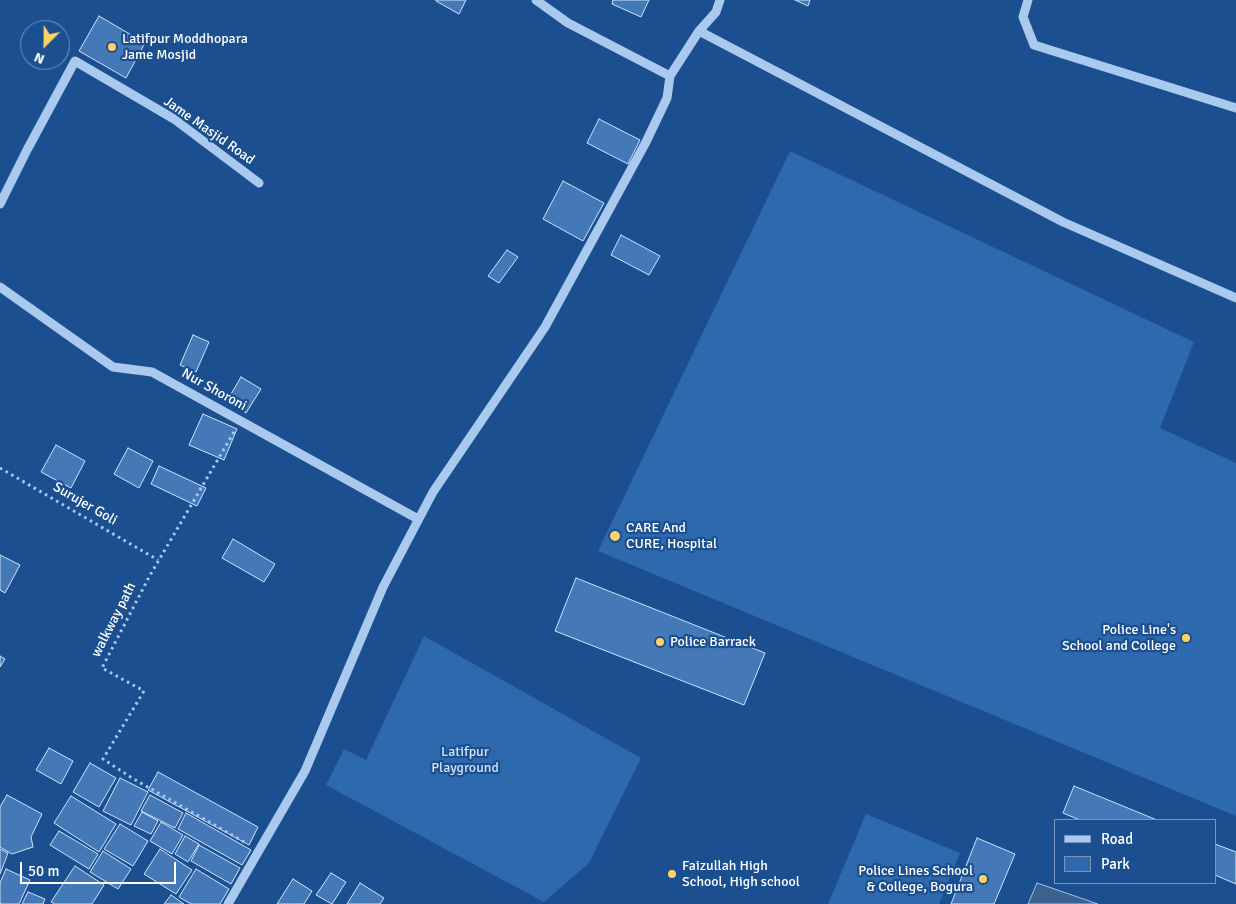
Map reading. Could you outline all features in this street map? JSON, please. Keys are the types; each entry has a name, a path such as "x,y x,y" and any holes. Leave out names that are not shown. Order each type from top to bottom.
{"street":[{"path":"536,0 568,23 670,76"},
{"path":"228,904 258,849 305,771 383,587 418,519 433,492 545,327 646,142 667,98 670,76 699,32 716,12 720,0"},
{"path":"1028,0 1023,17 1034,44 1236,108"},
{"path":"699,32 1063,222 1236,298"},
{"name":"Jame Masjid Road","path":"0,204 75,61 174,120 259,183"},
{"name":"Nur Shoroni","path":"0,287 113,368 152,372 418,519"}],"path":[{"name":"walkway path","path":"241,421 158,560 102,668 144,690 103,759 132,778 258,849"},
{"name":"Surujer Goli","path":"0,468 158,560"}],"green space":[{"path":"790,151 1194,342 1160,428 1236,463 1236,816 598,551"},
{"name":"Latifpur Playground","path":"424,636 641,758 589,863 544,902 326,785 344,749 366,760"},
{"path":"866,814 960,853 939,904 828,904"}],"shaded area":[{"path":"1037,883 1098,904 1028,904"}],"building":[{"path":"436,0 466,0 459,14"},
{"path":"613,0 649,0 641,17 612,4"},
{"path":"795,0 810,0 808,6"},
{"name":"Latifpur Moddhopara Jame Mosjid","path":"99,16 145,43 126,78 79,51"},
{"path":"599,119 640,140 628,164 587,143"},
{"path":"563,181 604,203 583,241 543,219"},
{"path":"621,235 660,256 649,275 611,255"},
{"path":"507,250 518,257 499,283 488,276"},
{"path":"193,335 209,342 196,372 180,365"},
{"path":"241,377 261,389 246,413 227,401"},
{"path":"203,414 237,429 224,460 189,445"},
{"path":"56,445 85,461 71,488 41,472"},
{"path":"128,448 153,461 139,488 114,474"},
{"path":"159,466 206,488 197,506 151,484"},
{"path":"233,539 275,564 264,582 222,558"},
{"path":"0,555 20,565 5,593 0,590"},
{"name":"Police Barrack","path":"576,578 765,653 744,705 555,631"},
{"path":"0,656 5,659 0,667"},
{"path":"49,748 73,761 61,784 36,770"},
{"path":"90,763 116,778 99,807 73,792"},
{"path":"158,772 258,827 249,845 148,790"},
{"path":"120,778 148,792 131,825 103,811"},
{"path":"1074,786 1155,819 1078,819 1063,813"},
{"path":"7,795 42,814 31,837 33,847 12,854 0,847 0,807"},
{"path":"150,795 183,813 175,828 141,811"},
{"path":"71,796 116,824 99,852 54,823"},
{"path":"142,812 158,821 151,834 134,826"},
{"path":"186,813 251,850 242,865 178,829"},
{"path":"161,822 183,835 172,854 150,841"},
{"path":"120,824 148,841 133,866 104,849"},
{"path":"59,831 98,854 89,869 50,845"},
{"path":"185,836 199,844 188,862 175,854"},
{"name":"Police Lines School & College, Bogura","path":"977,838 1015,854 994,904 951,904"},
{"path":"1216,844 1236,852 1236,884 1216,875"},
{"path":"199,845 240,868 231,884 191,861"},
{"path":"0,849 8,853 0,874"},
{"path":"160,849 192,870 176,894 144,874"},
{"path":"103,851 131,869 118,889 90,872"},
{"path":"75,866 104,885 92,904 55,904 51,902"},
{"path":"6,869 30,880 19,904 0,904 0,883"},
{"path":"196,869 229,889 220,904 191,904 179,897"},
{"path":"331,873 346,882 332,904 316,895"},
{"path":"293,879 312,891 304,904 277,904"},
{"path":"360,883 384,898 380,904 347,904"},
{"path":"28,892 45,899 43,904 22,904"},
{"path":"171,895 184,904 164,904"}],"place":[{"name":"Latifpur Moddhopara Jame Mosjid","path":"112,47"},
{"name":"CARE And CURE, Hospital","path":"615,536"},
{"name":"Police Line's School and College","path":"1186,638"},
{"name":"Police Barrack","path":"660,642"},
{"name":"Faizullah High School, High school","path":"672,874"},
{"name":"Police Lines School & College, Bogura","path":"983,879"}]}
